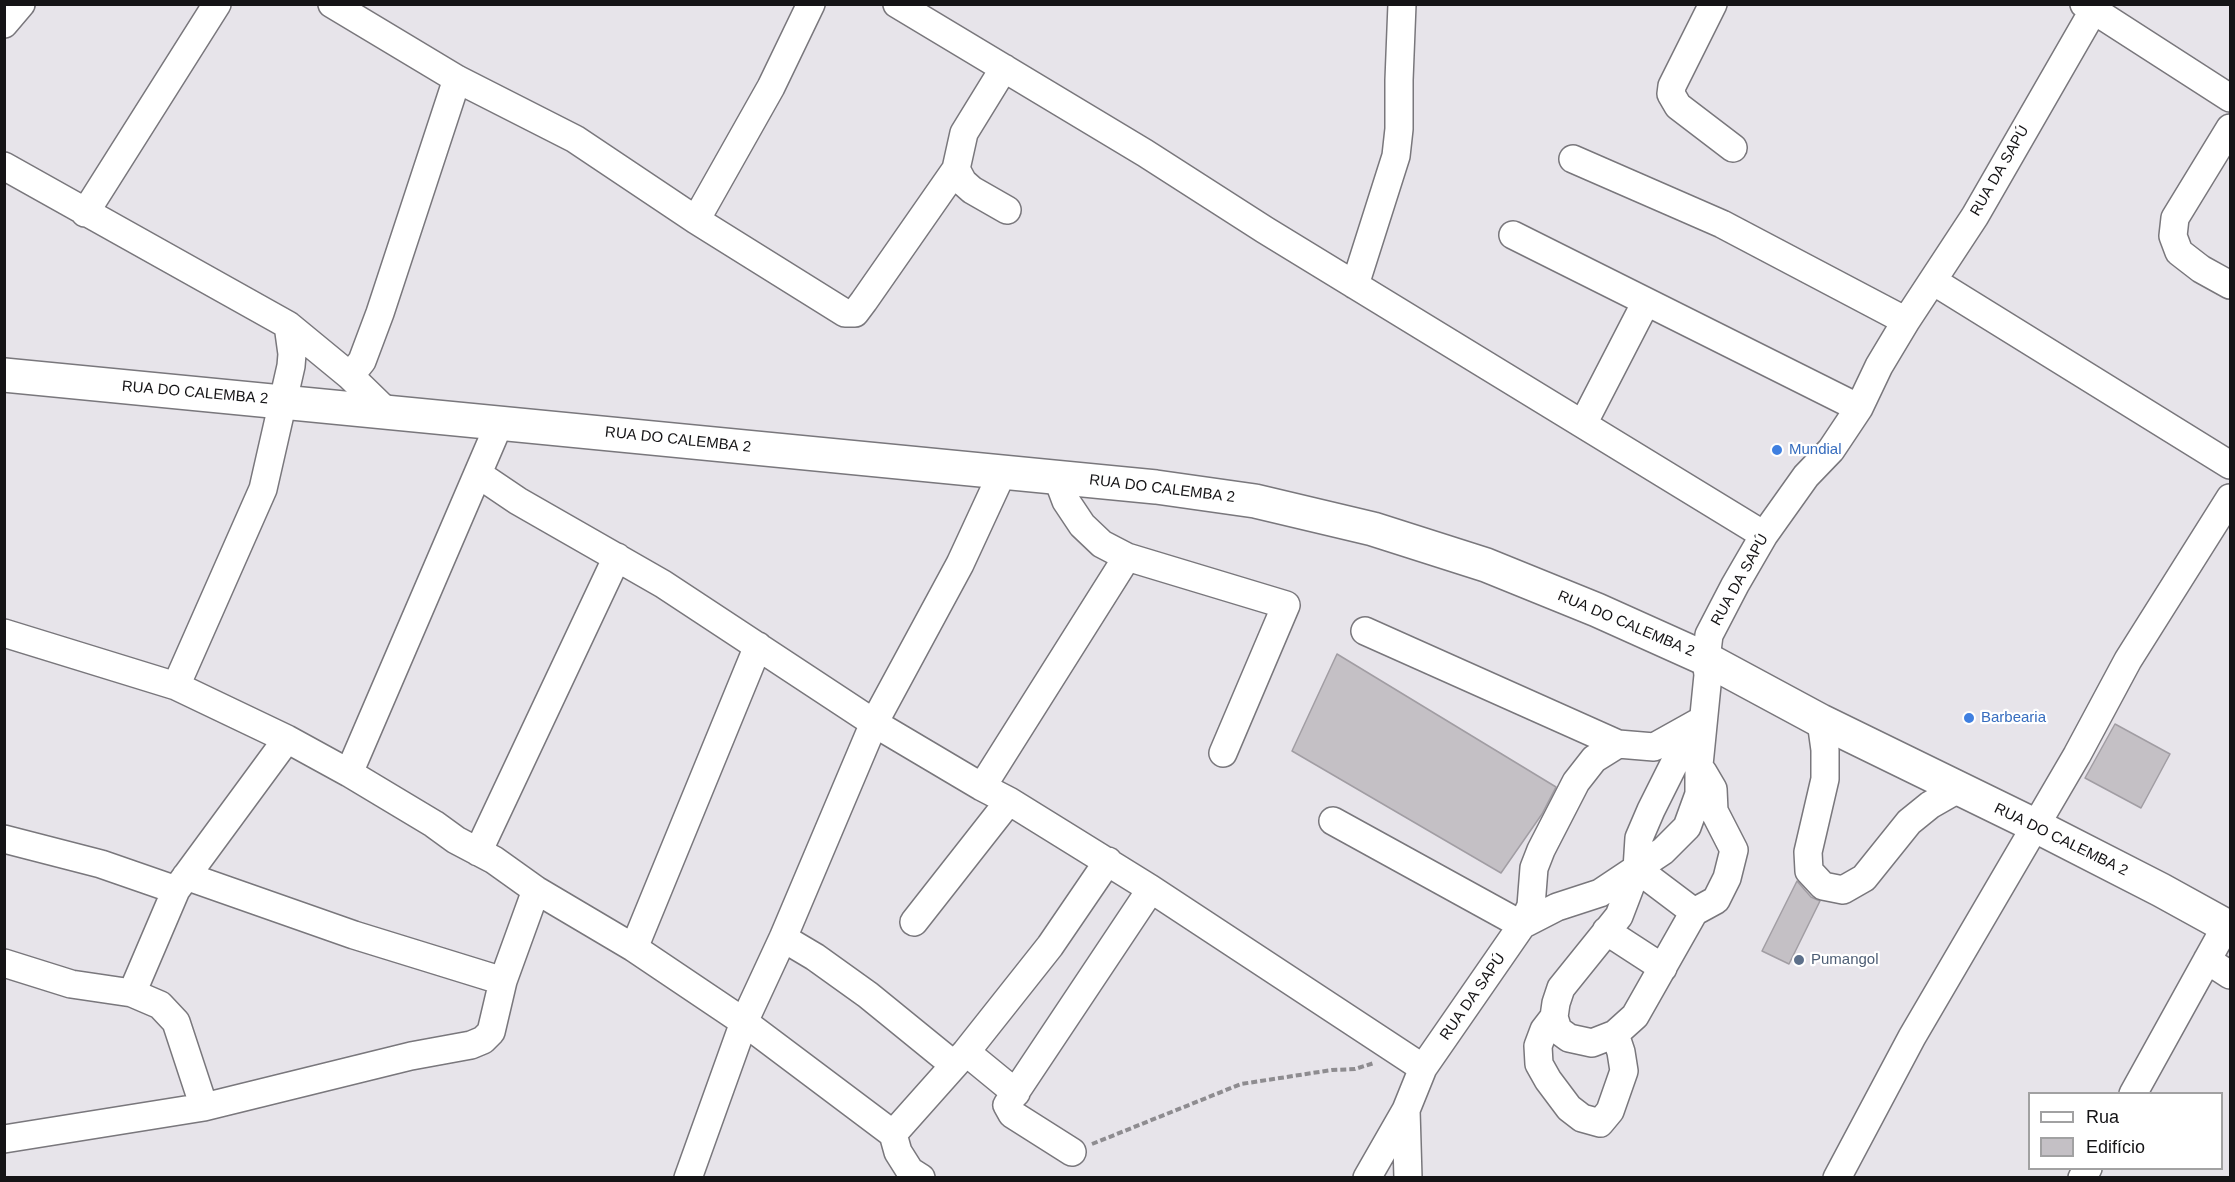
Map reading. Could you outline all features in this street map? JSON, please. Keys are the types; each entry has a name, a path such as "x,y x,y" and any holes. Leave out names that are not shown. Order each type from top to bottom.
{"main road":[{"name":"RUA DO CALEMBA 2","path":"4,375 1156,487 1255,501 1373,529 1486,565 1597,610 1706,659 1821,721 2036,826 2228,927"}],"street":[{"path":"4,24 21,4"},
{"path":"85,213 217,4"},
{"path":"332,4 457,79 575,139 696,220 845,313 855,313 956,169 964,134 1004,68"},
{"path":"696,220 771,87 811,4"},
{"path":"897,4 1764,534"},
{"path":"1355,285 1396,156 1400,129 1402,4"},
{"path":"1713,4 1672,86 1671,94 1678,106 1733,148"},
{"path":"2091,6 2230,98"},
{"name":"RUA DA SAPÚ","path":"1522,925 1557,907 1600,893 1663,851 1686,827 1699,794 1677,756 1703,720 1708,675 1706,659 1709,635 1764,534 1806,476 1831,450 1859,408 1879,366 1906,321 1975,216 2091,6"},
{"path":"350,376 362,361 367,348 457,79"},
{"path":"2230,128 2175,218 2173,236 2179,252 2201,269 2230,285"},
{"path":"1573,159 1722,224 1906,321"},
{"path":"4,166 288,325 350,376 387,412"},
{"path":"956,169 963,182 972,190 1007,210"},
{"path":"1513,235 1859,408"},
{"path":"1933,281 2230,465"},
{"path":"1583,424 1646,302"},
{"path":"176,686 263,489 292,354 288,325"},
{"path":"349,773 500,422"},
{"path":"688,1178 744,1022 783,938 873,723 960,564 1003,471"},
{"path":"478,474 518,501 617,557 758,646 873,723 1108,861 1423,1068"},
{"path":"1057,477 1066,501 1082,525 1102,544 1127,557 1286,604 1223,753"},
{"path":"1837,1178 1912,1037 2036,826 2127,660 2230,498"},
{"path":"478,852 617,557"},
{"path":"982,787 1127,557"},
{"path":"1365,632 1618,744 1677,756 1713,789 1714,811 1734,850 1727,878 1716,900 1694,912 1635,1016 1615,1034 1592,1043 1569,1038 1558,1030 1554,1017 1561,988 1619,916 1637,870 1640,838 1651,810 1677,756 1703,720"},
{"path":"4,633 176,686 287,739 349,773 494,860 536,890 634,948 744,1022 893,1134 898,1152 913,1175"},
{"path":"634,948 758,646"},
{"path":"1821,721 1825,750 1825,779 1808,852 1809,871 1823,886 1843,890 1864,878 1909,822 1930,805 1958,789"},
{"path":"132,993 181,883 287,739"},
{"name":"RUA DA SAPÚ","path":"1367,1178 1406,1110 1423,1068 1522,925 1531,906 1534,868 1576,782 1594,759 1618,744"},
{"path":"914,922 1009,801"},
{"path":"1334,821 1522,925"},
{"path":"4,839 181,883 503,981"},
{"path":"893,1134 960,1059 1050,946 1108,861"},
{"path":"1637,870 1694,912"},
{"path":"1072,1152 1008,1110 1007,1105 1151,889"},
{"path":"4,1139 204,1107 411,1056 477,1043 491,1032 503,981 536,890"},
{"path":"2134,1092 2207,960 2228,927"},
{"path":"1606,931 1663,968"},
{"path":"783,938 815,957 960,1059 1016,1093"},
{"path":"2207,960 2230,975"},
{"path":"4,963 71,984 132,993 160,1005 176,1022 204,1107"},
{"path":"1554,1017 1544,1030 1538,1046 1539,1064 1569,1108 1582,1118 1600,1123 1610,1112 1624,1071 1615,1034"},
{"path":"1406,1110 1408,1178"}],"path":[{"path":"1072,1152 1241,1084 1332,1070 1355,1069 1378,1061"}],"building":[{"path":"1337,654 1556,787 1542,814 1501,873 1292,751"},
{"path":"2115,724 2170,754 2141,808 2085,778"},
{"path":"1797,881 1811,897 1820,901 1789,964 1762,951"}],"place":[{"name":"Mundial","path":"1777,450"},
{"name":"Barbearia","path":"1969,718"},
{"name":"Pumangol","path":"1799,960"}]}
